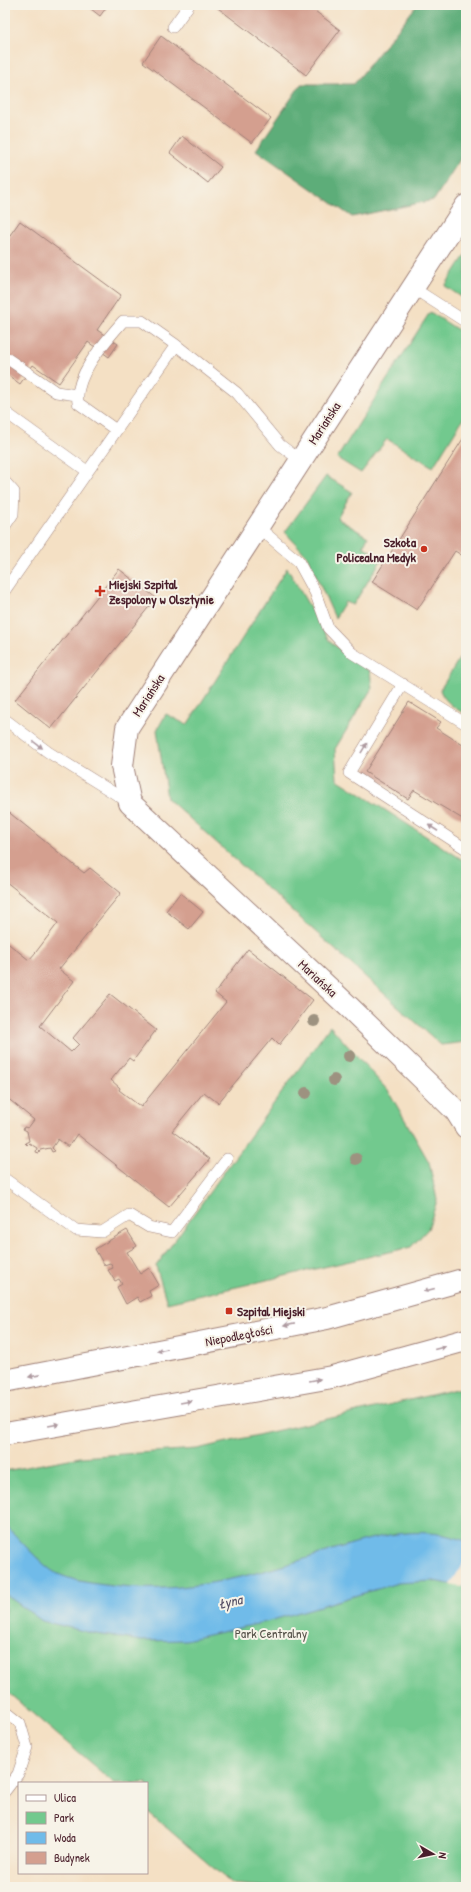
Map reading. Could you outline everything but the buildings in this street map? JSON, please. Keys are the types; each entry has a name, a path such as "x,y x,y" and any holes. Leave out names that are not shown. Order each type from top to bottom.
{"street":[{"name":"Mariańska","path":"463,1114 130,803 122,766 127,728 466,206"},
{"name":"Niepodległości","path":"8,1381 327,1318 466,1278"},
{"path":"10,1433 332,1377 466,1340"}],"lane":[{"path":"173,27 189,5"},
{"path":"413,288 466,322"},
{"path":"116,430 78,403 76,395 79,383 99,350 123,321 142,321 176,345 236,393 280,445 300,460"},
{"path":"5,590 176,345"},
{"path":"5,357 56,392 76,395"},
{"path":"5,412 87,471"},
{"path":"5,482 14,492 13,514 5,526"},
{"path":"258,527 298,561 314,592 328,628 352,653 466,724"},
{"path":"403,684 349,773 466,849"},
{"path":"6,722 48,752 130,803"},
{"path":"5,1179 76,1230 102,1232 129,1215 149,1227 172,1232 227,1159"},
{"path":"5,1710 20,1723 27,1747 18,1774 5,1791"}],"green space":[{"path":"417,5 466,5 466,150 434,200 352,217 256,150 301,84 354,84"},
{"path":"466,254 466,300 445,286"},
{"path":"430,312 466,335 466,414 433,467 387,439 361,473 337,458"},
{"path":"326,476 352,492 337,518 368,537 363,546 382,559 353,605 345,602 335,618 307,556 285,532"},
{"path":"287,568 330,642 370,671 372,688 335,749 337,779 466,862 466,1042 441,1045 167,798 157,730 166,714 187,725"},
{"path":"462,654 466,656 466,714 450,704 444,698 440,690"},
{"path":"330,1026 389,1092 429,1162 437,1200 428,1229 411,1247 167,1303 156,1266"},
{"name":"Park Centralny","path":"466,1387 466,1887 269,1887 232,1884 148,1812 148,1782 113,1782 5,1690 5,1471 80,1457 197,1449"}],"water":[{"name":"Łyna","path":"5,1525 44,1564 56,1573 80,1581 130,1588 178,1587 225,1580 271,1569 358,1542 401,1533 444,1535 466,1541 466,1587 433,1581 398,1583 266,1622 186,1640 141,1641 96,1634 42,1621 5,1594"}],"pier":[{"path":"466,1559 466,1581 462,1587 450,1585"}],"place":[{"name":"Szkoła Policealna Medyk","path":"424,549"},
{"name":"Miejski Szpital Zespolony w Olsztynie","path":"100,591"},
{"name":"Szpital Miejski","path":"229,1311"}]}
